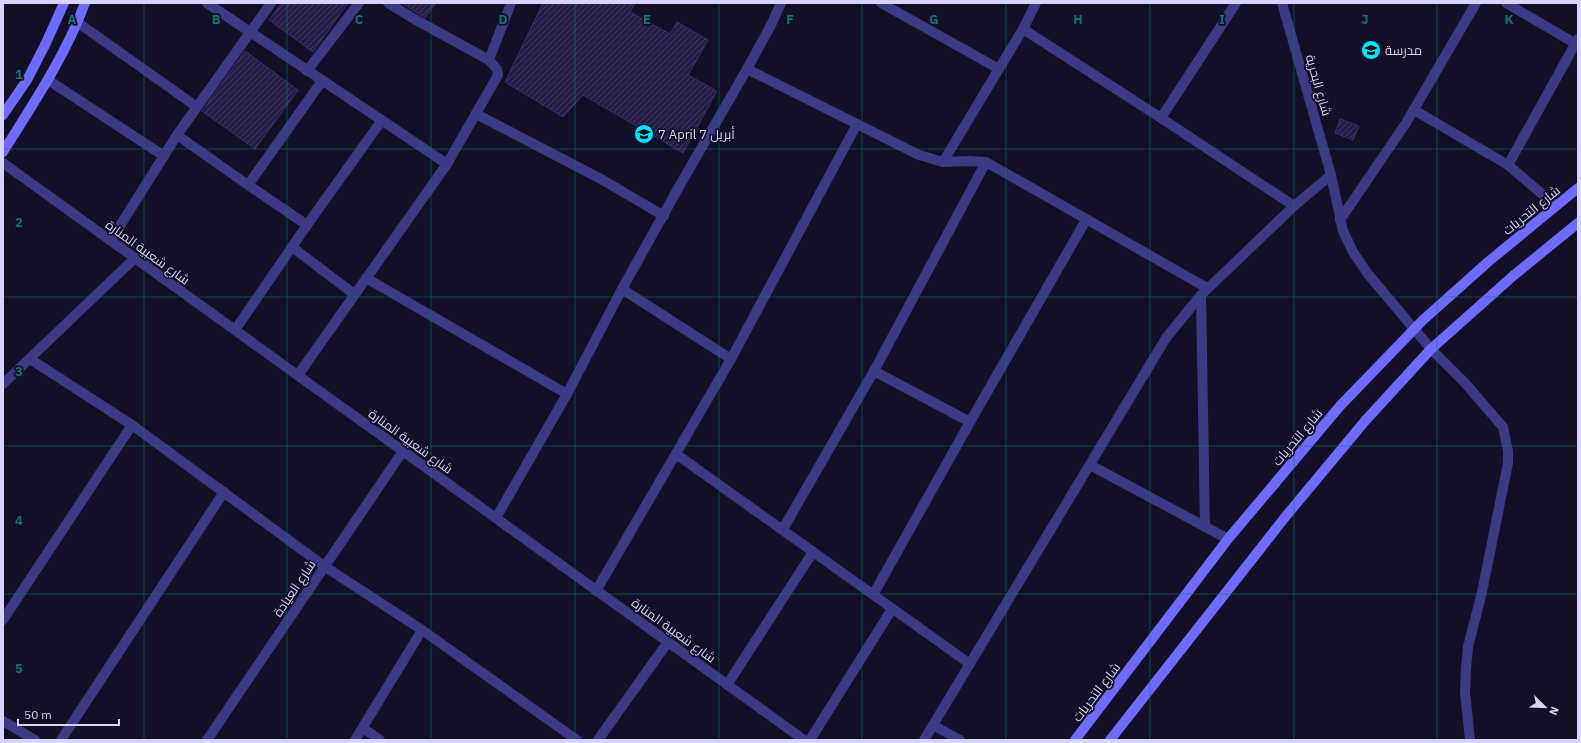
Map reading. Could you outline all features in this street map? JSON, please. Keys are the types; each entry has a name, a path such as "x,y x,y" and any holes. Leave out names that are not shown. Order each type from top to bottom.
{"main road":[{"path":"3,115 27,80 64,3"},
{"path":"3,152 48,80 77,22 84,3"},
{"name":"شارع التحريات","path":"1075,740 1228,539 1340,406 1414,329 1488,262 1578,188"},
{"path":"1110,740 1286,516 1341,449 1431,349 1513,276 1578,223"}],"street":[{"path":"207,3 447,164"},
{"path":"110,240 177,135 271,3"},
{"path":"307,71 359,3"},
{"path":"298,375 447,164 498,74 497,69 489,60 388,3"},
{"path":"489,60 511,3"},
{"path":"496,518 567,394 622,289 747,69 781,3"},
{"path":"881,3 893,6 999,69"},
{"path":"943,162 999,69 1036,3"},
{"path":"1161,118 1236,3"},
{"name":"شارع البحرية","path":"1282,3 1331,175 1340,220 1348,242 1368,274 1414,329 1431,349 1465,383 1503,427 1508,451 1508,463 1482,592 1468,647 1465,693 1470,740"},
{"path":"1340,220 1414,110 1476,3"},
{"path":"1506,3 1577,43 1508,164"},
{"path":"77,22 197,107"},
{"path":"1022,29 1161,118 1294,206"},
{"path":"747,69 856,124 934,161 943,162 969,160 986,162 1204,291"},
{"path":"48,80 164,156"},
{"path":"248,186 322,81"},
{"path":"1414,110 1508,164 1556,206"},
{"path":"476,114 601,179 664,216"},
{"path":"235,330 307,225 382,120"},
{"path":"596,590 731,359 856,124"},
{"path":"177,135 248,186 307,225"},
{"path":"783,529 874,371 986,162"},
{"name":"شارع شعبية المنارة","path":"3,163 804,740"},
{"path":"924,740 1166,338 1204,291 1294,206 1331,175"},
{"path":"873,595 1086,220"},
{"path":"292,247 354,294"},
{"path":"3,384 135,258"},
{"path":"366,278 567,394"},
{"path":"622,289 731,359"},
{"path":"1204,291 1205,527"},
{"path":"30,359 132,425 324,566 422,630 577,740"},
{"path":"874,371 970,422"},
{"path":"3,620 132,425"},
{"name":"شارع العيادة","path":"207,740 403,451"},
{"path":"676,454 970,664"},
{"path":"1090,464 1228,539"},
{"path":"61,740 224,492"},
{"path":"727,685 814,552"},
{"path":"810,740 892,609"},
{"path":"355,740 422,630"},
{"path":"598,740 668,642"},
{"path":"3,720 35,740"},
{"path":"933,725 960,740"},
{"path":"363,728 380,740"}],"building":[{"path":"282,3 348,3 313,52 269,20"},
{"path":"402,3 436,3 425,18"},
{"name":"7 April 7 أبريل","path":"543,3 635,3 630,12 670,34 677,22 708,40 688,75 717,91 683,153 583,95 563,117 505,82"},
{"path":"245,51 298,90 255,149 202,111"},
{"path":"1340,119 1359,126 1353,140 1335,133"}],"place":[{"name":"مدرسة","path":"1371,50"},
{"name":"7 April 7 أبريل","path":"644,134"}]}
